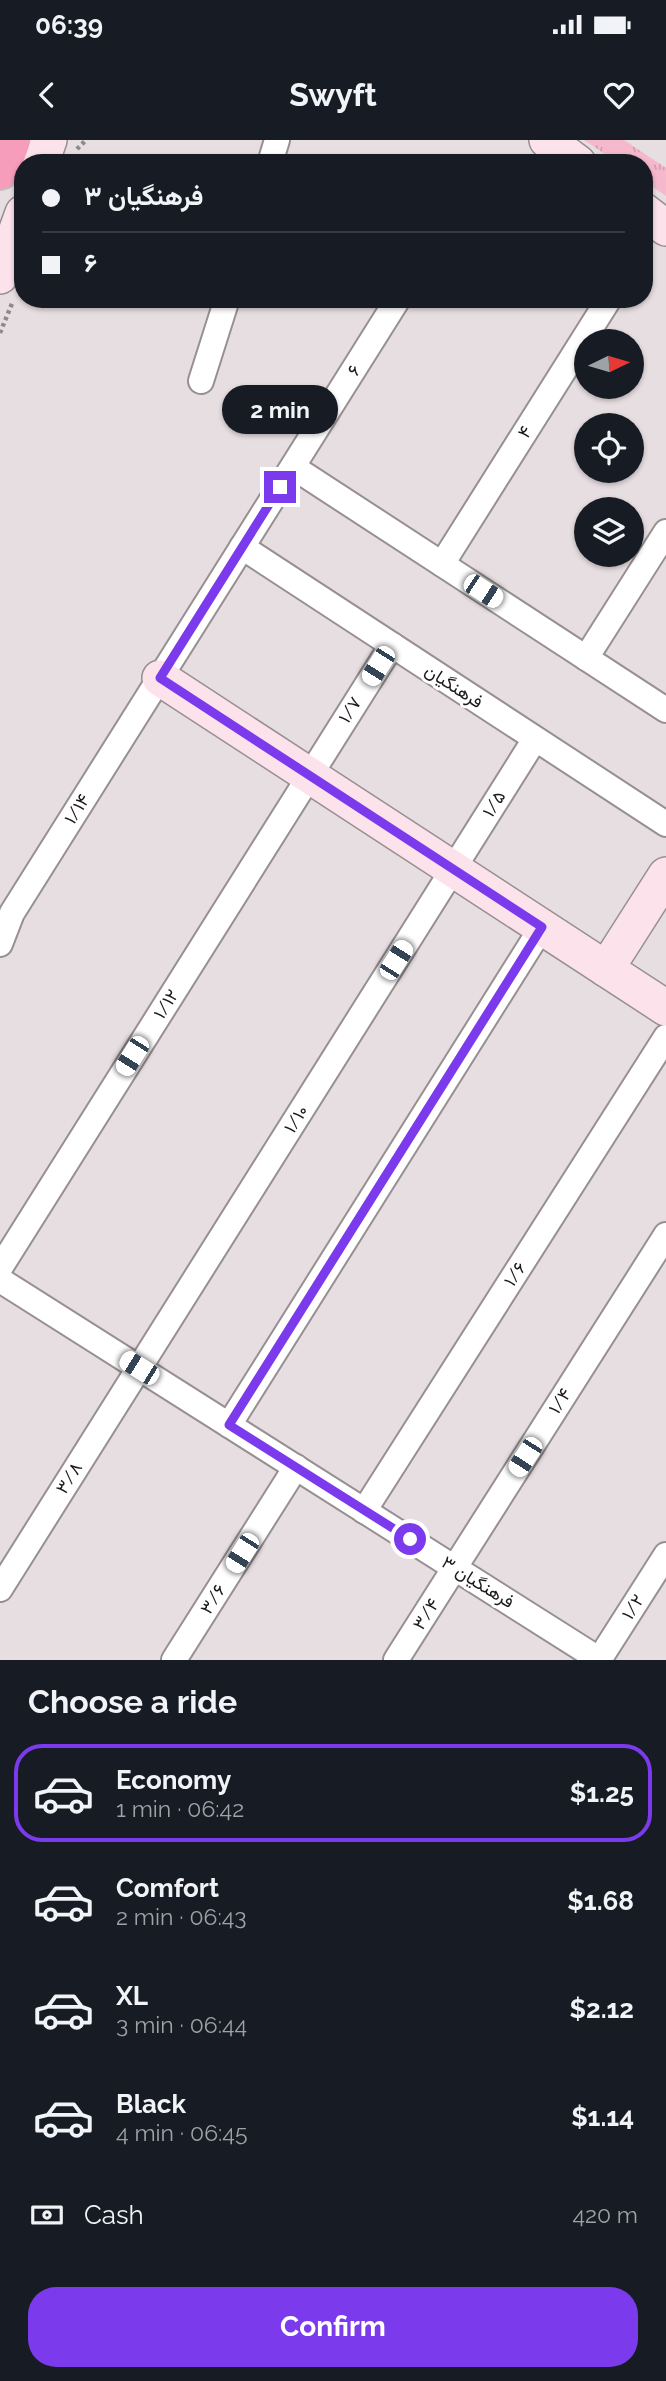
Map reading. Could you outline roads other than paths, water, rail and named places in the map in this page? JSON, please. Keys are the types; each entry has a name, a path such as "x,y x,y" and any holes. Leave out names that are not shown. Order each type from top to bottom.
{"highway":[{"path":"0,170 11,140"}],"street":[{"path":"547,140 566,154"},
{"path":"7,288 14,256"},
{"path":"201,381 224,308"},
{"name":"۶","path":"242,547 392,308"},
{"name":"۴","path":"442,564 603,308"},
{"path":"293,467 666,710"},
{"path":"586,658 666,532"},
{"name":"فرهنگیان","path":"242,547 666,824"},
{"name":"۱/۱۴","path":"0,944 12,914 242,547"},
{"name":"۱/۷","path":"309,775 392,645"},
{"path":"160,678 666,1008"},
{"name":"۱/۵","path":"453,869 536,739"},
{"name":"۱/۱۲","path":"0,1268 309,775"},
{"name":"۱/۱۰","path":"139,1368 453,869"},
{"path":"606,969 666,875"},
{"path":"229,1425 542,927"},
{"name":"۱/۶","path":"364,1511 666,1037"},
{"name":"۱/۴","path":"455,1568 666,1235"},
{"name":"فرهنگیان ۳","path":"0,1280 600,1660"},
{"name":"۳/۸","path":"0,1588 139,1368"},
{"name":"۳/۶","path":"174,1660 296,1467"},
{"name":"۱/۲","path":"600,1660 666,1555"},
{"name":"۳/۴","path":"397,1660 455,1568"}]}
